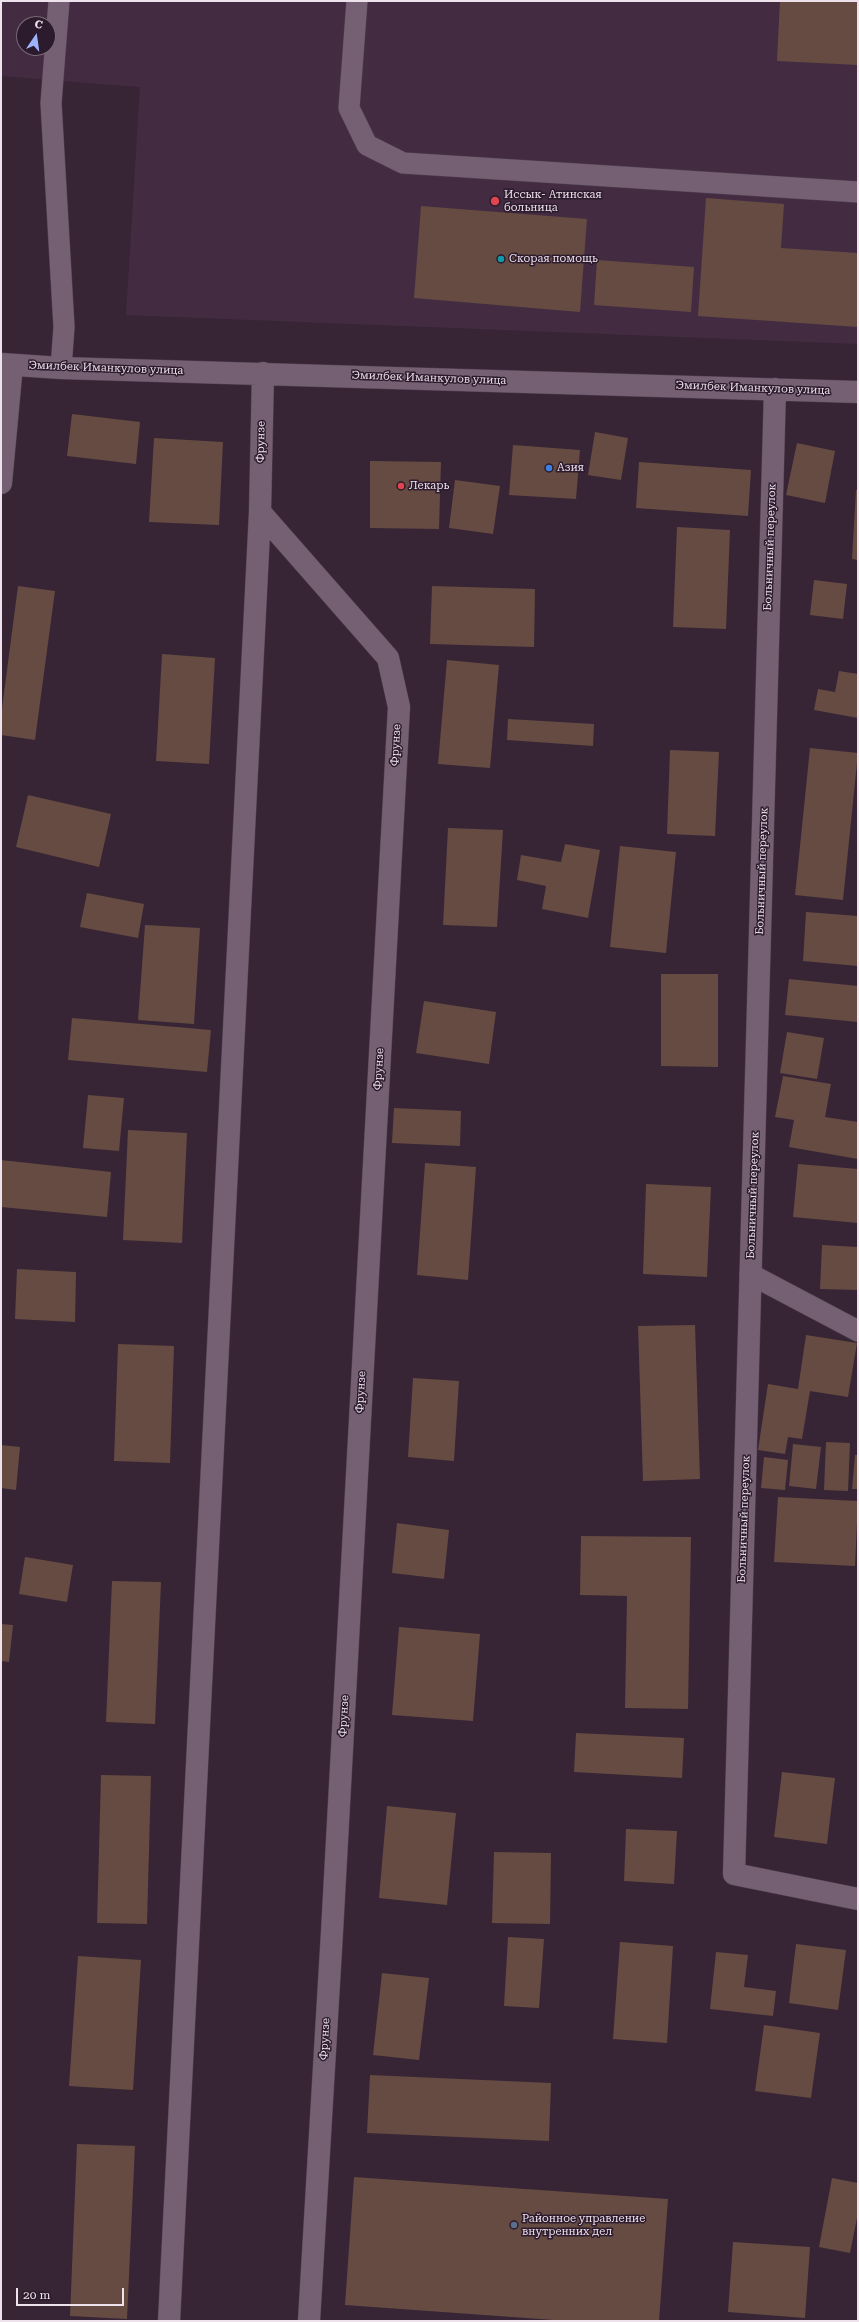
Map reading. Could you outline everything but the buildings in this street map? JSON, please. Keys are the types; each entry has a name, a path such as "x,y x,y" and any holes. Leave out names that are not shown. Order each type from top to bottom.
{"street":[{"name":"Эмилбек Иманкулов улица","path":"7,364 60,368 858,392"},
{"path":"1,483 7,364"},
{"name":"Фрунзе","path":"169,2321 260,512 263,373"},
{"name":"Больничный переулок","path":"775,389 734,1874 858,1899"},
{"name":"Фрунзе","path":"260,512 388,658 399,707 332,1932 308,2321"}],"lane":[{"path":"59,1 51,103 64,327 60,368"},
{"path":"357,1 349,108 367,145 403,163 858,192"},
{"path":"750,1274 858,1331"}],"shaded area":[{"name":"Иссык- Атинская больница","path":"1,1 858,1 858,344 126,315 140,87 1,76"}],"place":[{"name":"Иссык- Атинская больница","path":"495,201"},
{"name":"Скорая помощь","path":"501,259"},
{"name":"Азия","path":"549,468"},
{"name":"Лекарь","path":"401,486"},
{"name":"Районное управление внутренних дел","path":"514,2225"}]}
